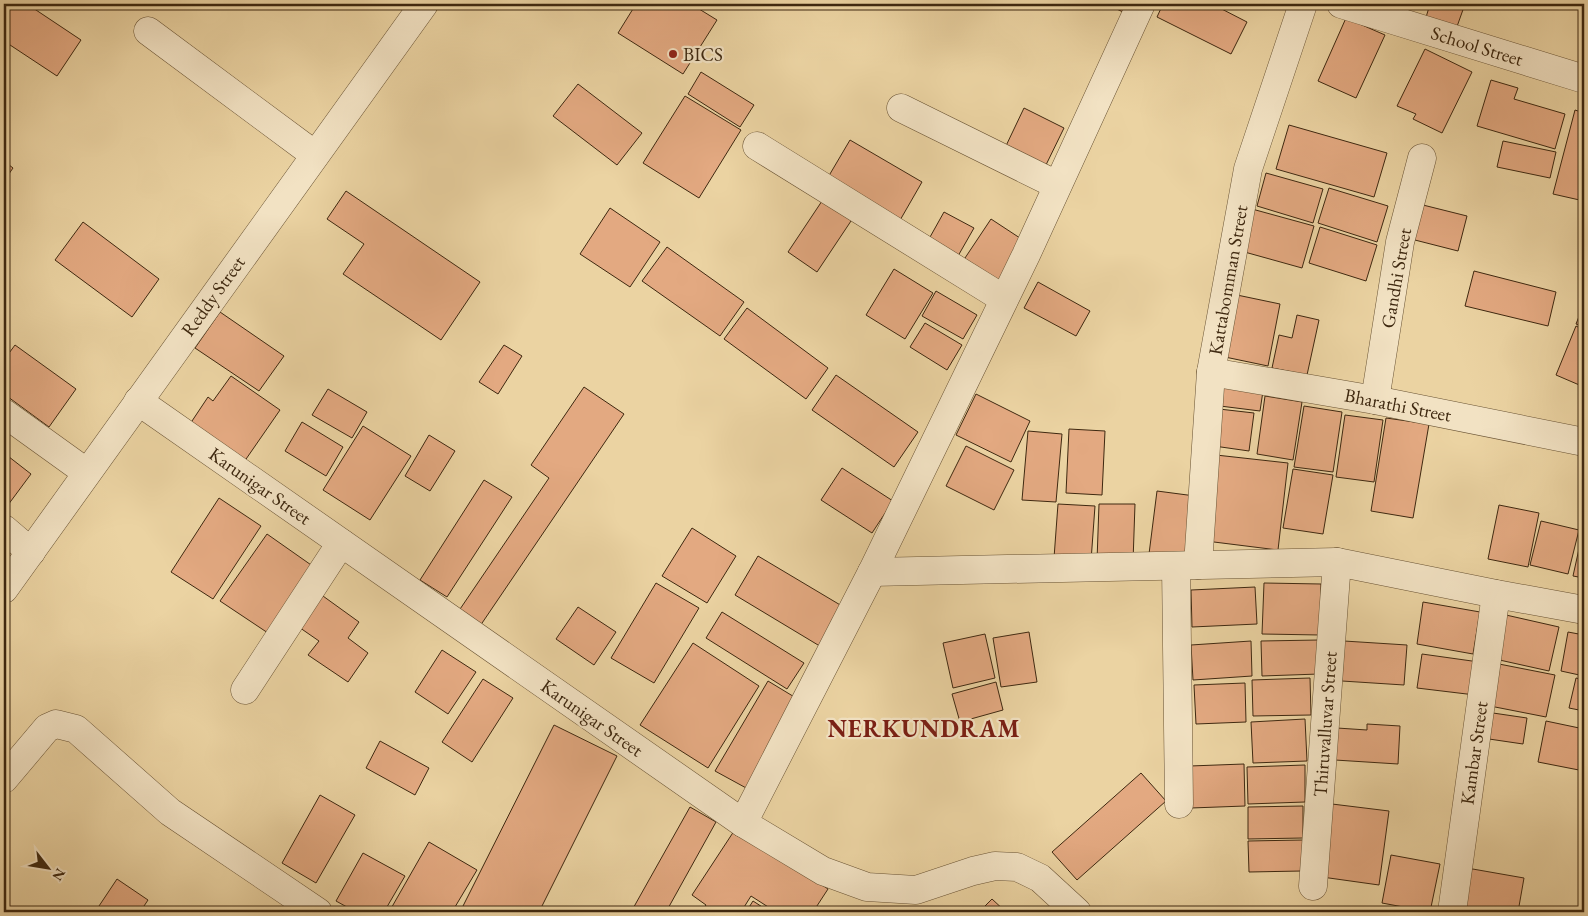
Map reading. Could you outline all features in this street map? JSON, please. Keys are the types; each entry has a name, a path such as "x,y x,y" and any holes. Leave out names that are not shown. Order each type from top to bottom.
{"street":[{"name":"Reddy Street","path":"4,589 86,472 424,4"},
{"path":"743,823 872,572 1004,299 1140,4"},
{"name":"Kattabomman Street","path":"1178,804 1187,566 1211,372 1248,169 1303,4"},
{"name":"School Street","path":"1341,4 1414,15 1584,79"},
{"path":"148,32 315,155"},
{"path":"901,108 1057,185"},
{"path":"758,146 1004,299"},
{"name":"Gandhi Street","path":"1375,400 1400,242 1422,158"},
{"name":"Bharathi Street","path":"1211,372 1375,400 1584,442"},
{"name":"Karunigar Street","path":"138,401 743,823 823,871 867,887 916,890 973,871 995,866 1017,867 1040,878 1076,912"},
{"path":"4,413 86,472"},
{"path":"4,529 31,552"},
{"path":"245,690 341,542"},
{"path":"872,572 1337,562 1584,610"},
{"name":"Thiruvalluvar Street","path":"1313,886 1337,562"},
{"name":"Kambar Street","path":"1452,912 1496,594"},
{"path":"4,779 47,728 56,724 76,729 170,812 318,912"}],"building":[{"path":"4,4 27,4 81,40 57,76 4,41"},
{"name":"BICS","path":"636,4 691,4 717,20 683,74 618,33"},
{"path":"1106,4 1127,4 1123,12"},
{"path":"1163,4 1212,4 1247,22 1231,54 1157,17"},
{"path":"1430,4 1465,4 1454,35 1424,24"},
{"path":"1346,18 1385,35 1356,98 1318,81"},
{"path":"1425,49 1472,72 1442,133 1413,119 1416,114 1397,106"},
{"path":"701,72 754,105 740,127 688,94"},
{"path":"1491,80 1518,88 1514,99 1565,114 1555,149 1477,126"},
{"path":"578,84 642,133 617,165 553,116"},
{"path":"685,96 741,130 699,198 643,163"},
{"path":"1024,108 1064,128 1044,169 1004,150"},
{"path":"1575,110 1584,113 1584,201 1553,194"},
{"path":"1289,125 1387,153 1374,197 1276,169"},
{"path":"850,140 922,182 899,222 827,179"},
{"path":"1503,141 1556,152 1550,178 1497,167"},
{"path":"4,161 13,168 4,181"},
{"path":"1266,173 1323,189 1313,223 1257,206"},
{"path":"1329,188 1388,206 1377,242 1318,223"},
{"path":"346,191 480,282 441,340 343,274 364,244 327,219"},
{"path":"826,195 855,215 817,272 788,252"},
{"path":"1419,204 1467,216 1458,251 1411,239"},
{"path":"610,208 660,242 630,287 580,254"},
{"path":"1252,209 1314,226 1302,268 1241,251"},
{"path":"944,212 974,228 954,263 925,246"},
{"path":"991,219 1026,242 999,284 963,261"},
{"path":"83,222 159,279 132,317 55,260"},
{"path":"1320,227 1377,245 1366,281 1309,263"},
{"path":"667,247 744,302 720,336 642,281"},
{"path":"894,269 933,293 905,339 866,315"},
{"path":"1474,271 1556,292 1548,326 1465,306"},
{"path":"1038,282 1090,311 1076,336 1024,308"},
{"path":"936,291 977,315 963,339 922,316"},
{"path":"1237,295 1280,304 1268,366 1225,357"},
{"path":"1584,304 1584,327 1576,324"},
{"path":"747,308 828,368 806,399 724,339"},
{"path":"220,312 284,356 259,391 195,348"},
{"path":"1297,315 1319,320 1307,375 1272,368 1279,335 1292,338"},
{"path":"925,323 962,345 947,370 910,347"},
{"path":"1576,326 1584,330 1584,387 1556,375"},
{"path":"15,345 76,389 49,427 4,394 4,360"},
{"path":"504,345 522,356 498,394 479,382"},
{"path":"836,375 918,432 894,467 812,410"},
{"path":"231,376 280,410 244,462 190,424 208,397 213,401"},
{"path":"1223,385 1263,391 1260,411 1220,406"},
{"path":"584,387 624,414 478,629 456,615 549,478 531,465"},
{"path":"328,389 367,412 352,438 312,415"},
{"path":"976,394 1030,421 1011,462 956,435"},
{"path":"1265,396 1302,402 1293,460 1257,454"},
{"path":"1304,406 1342,412 1333,472 1294,467"},
{"path":"1219,409 1254,413 1249,451 1214,446"},
{"path":"1345,415 1383,420 1374,482 1336,477"},
{"path":"1386,418 1429,424 1413,518 1371,511"},
{"path":"302,422 343,447 326,476 285,451"},
{"path":"363,426 411,456 370,520 323,490"},
{"path":"1069,429 1105,431 1102,495 1066,493"},
{"path":"1028,431 1062,434 1056,502 1022,500"},
{"path":"429,435 455,451 430,491 405,476"},
{"path":"966,446 1014,470 994,510 946,486"},
{"path":"4,453 31,474 5,509 4,508"},
{"path":"1216,455 1288,463 1278,550 1206,541"},
{"path":"842,468 893,501 872,533 821,500"},
{"path":"1293,469 1333,475 1323,534 1283,528"},
{"path":"484,480 512,497 447,597 420,580"},
{"path":"1157,491 1195,496 1187,559 1149,554"},
{"path":"219,498 261,526 213,599 171,572"},
{"path":"1058,504 1095,506 1091,561 1054,558"},
{"path":"1099,504 1135,504 1133,562 1097,561"},
{"path":"1499,505 1539,513 1528,567 1488,559"},
{"path":"1541,521 1579,530 1568,574 1530,565"},
{"path":"1584,526 1584,578 1573,576"},
{"path":"692,528 736,556 707,603 662,576"},
{"path":"267,534 314,567 268,633 220,601"},
{"path":"758,556 847,609 823,648 735,595"},
{"path":"656,583 699,608 654,683 611,658"},
{"path":"1264,583 1321,584 1320,635 1262,634"},
{"path":"1255,587 1257,624 1192,627 1191,590"},
{"path":"316,591 359,622 348,638 368,653 348,682 308,655 319,641 293,623"},
{"path":"1423,602 1480,612 1473,654 1417,644"},
{"path":"578,607 616,632 594,665 556,639"},
{"path":"722,612 804,663 787,689 706,638"},
{"path":"1506,615 1559,627 1549,671 1495,659"},
{"path":"1029,632 1037,682 1001,687 993,638"},
{"path":"1568,632 1584,635 1584,676 1561,671"},
{"path":"985,634 995,678 953,688 943,643"},
{"path":"1319,640 1319,674 1262,676 1261,641"},
{"path":"1251,641 1252,676 1193,680 1191,645"},
{"path":"1344,641 1407,645 1404,685 1342,681"},
{"path":"693,643 759,686 708,768 640,725"},
{"path":"442,650 476,672 448,714 415,692"},
{"path":"1422,654 1479,662 1475,695 1417,688"},
{"path":"1499,664 1555,675 1546,717 1490,706"},
{"path":"1310,678 1311,715 1253,716 1252,680"},
{"path":"1576,678 1584,680 1584,711 1569,708"},
{"path":"483,679 513,698 472,762 442,742"},
{"path":"768,681 801,701 748,789 715,771"},
{"path":"996,682 1003,710 960,722 952,694"},
{"path":"1245,683 1246,722 1196,724 1194,685"},
{"path":"1493,713 1527,718 1523,744 1489,739"},
{"path":"1305,719 1307,761 1253,763 1251,722"},
{"path":"1546,721 1584,729 1584,771 1538,762"},
{"path":"1367,724 1400,726 1398,764 1335,760 1337,728 1367,730"},
{"path":"554,725 617,756 539,912 460,912"},
{"path":"380,741 429,768 415,795 366,768"},
{"path":"1244,764 1245,806 1191,808 1190,766"},
{"path":"1305,765 1305,802 1248,804 1247,767"},
{"path":"1141,773 1166,801 1077,880 1052,852"},
{"path":"320,795 355,815 316,883 282,863"},
{"path":"1332,804 1389,811 1379,885 1322,877"},
{"path":"1303,806 1303,838 1248,839 1248,807"},
{"path":"690,807 716,822 666,912 631,912"},
{"path":"736,828 828,889 813,912 776,912 751,896 741,912 701,912 706,905 692,895"},
{"path":"1303,840 1302,871 1249,872 1248,841"},
{"path":"429,842 477,870 452,912 389,912"},
{"path":"363,853 405,876 384,912 356,912 336,901"},
{"path":"1391,855 1440,864 1430,912 1382,903"},
{"path":"1467,868 1524,878 1518,912 1488,912 1460,907"},
{"path":"117,879 148,900 140,912 95,912"},
{"path":"992,899 1006,912 979,912"},
{"path":"753,901 770,912 746,912"}],"place":[{"name":"BICS","path":"673,54"}],"district":[{"name":"NERKUNDRAM","path":"924,728"}]}
